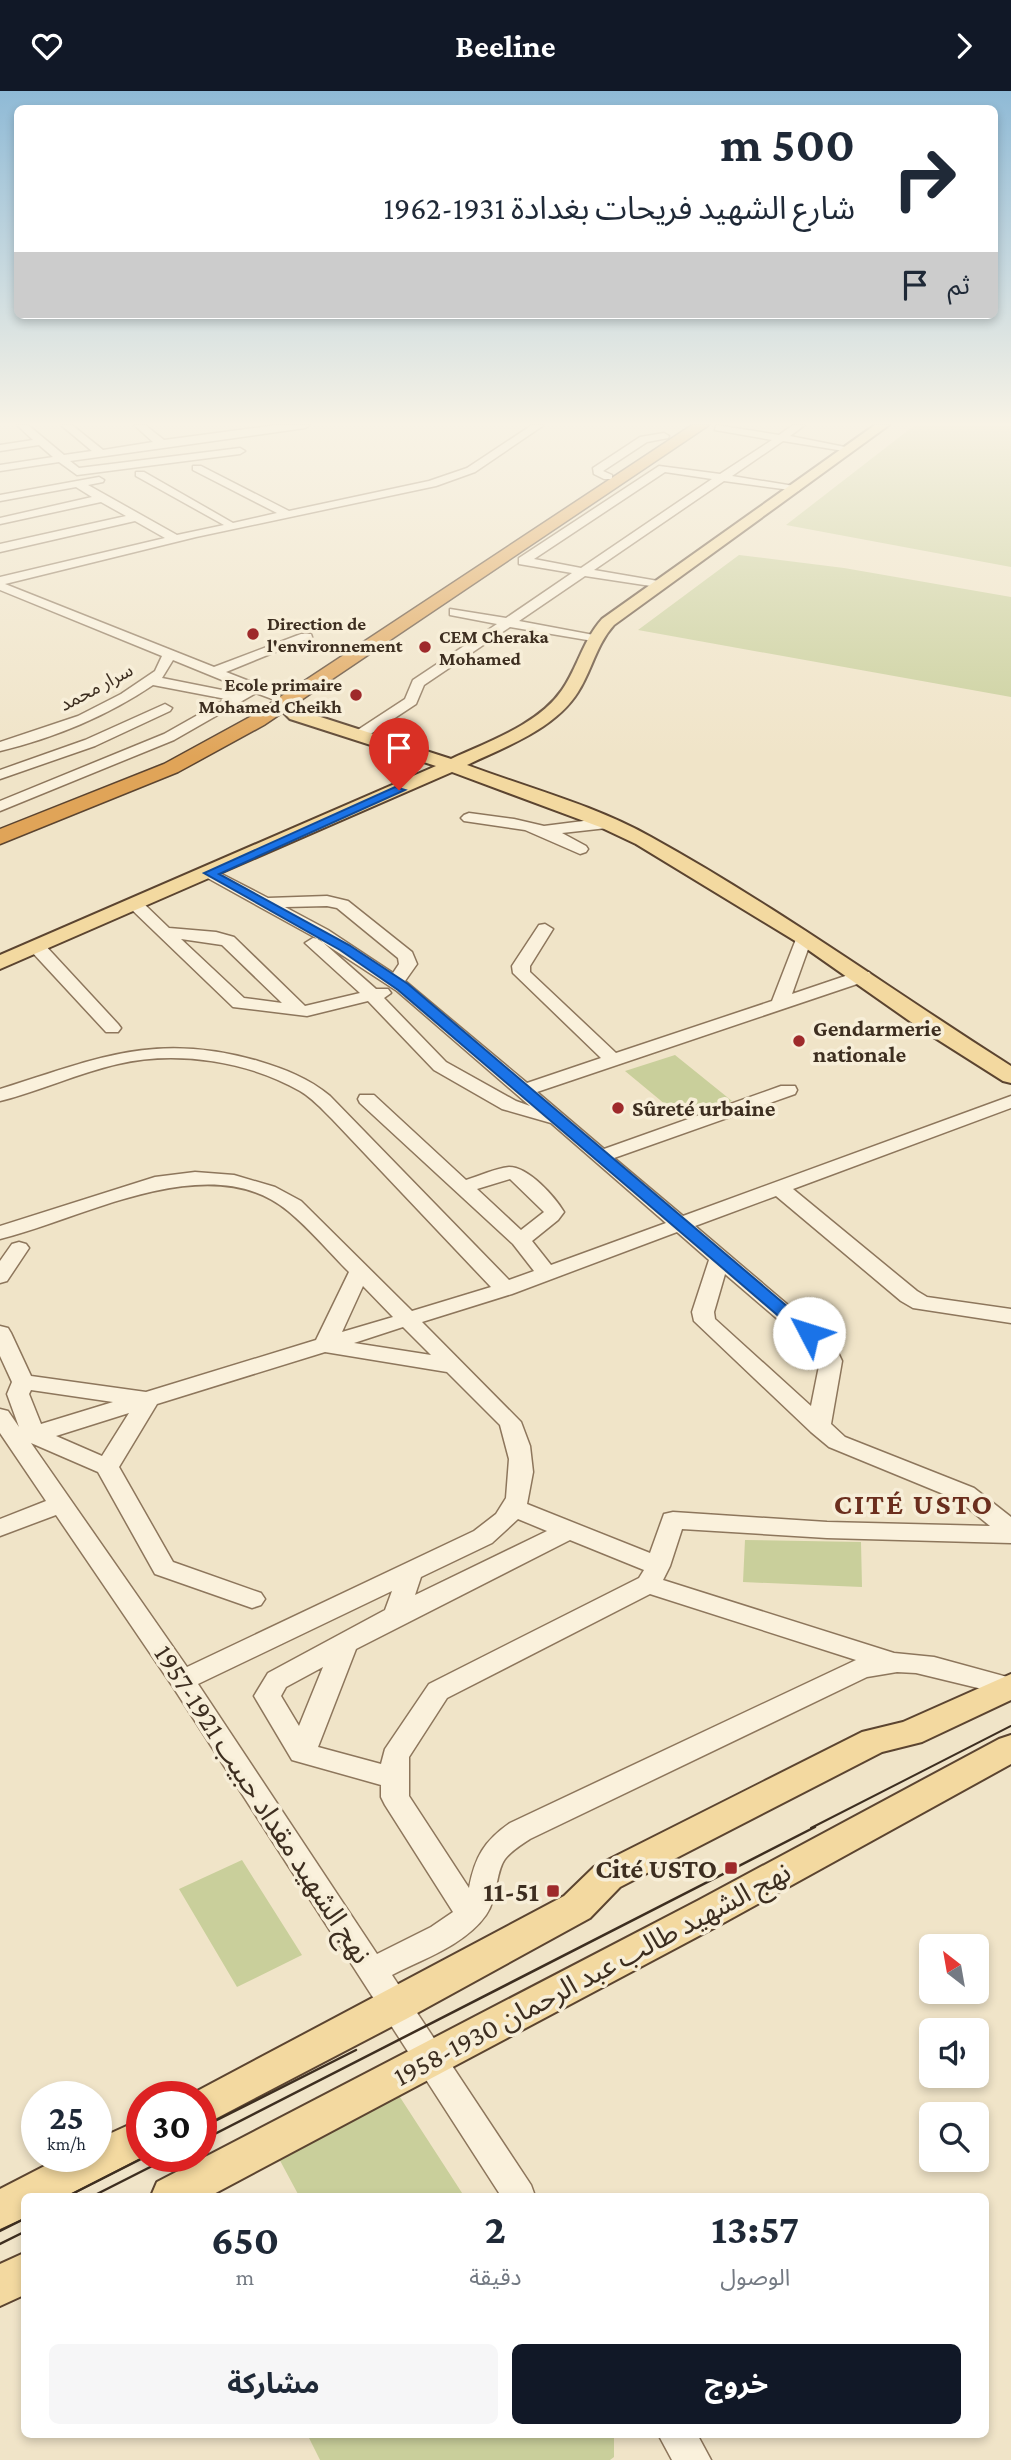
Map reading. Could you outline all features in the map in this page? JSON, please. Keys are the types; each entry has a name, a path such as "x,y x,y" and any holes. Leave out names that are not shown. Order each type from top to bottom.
{"highway":[{"path":"0,837 172,768 257,721 282,699 522,536"},
{"path":"0,826 158,762 282,699 529,536"}],"main road":[{"path":"0,963 210,873 501,742 559,704 573,686 594,639 608,622 729,536"},
{"path":"282,699 296,715 356,738 434,767 449,767 607,823 681,862 804,937 929,1024 1011,1076"},
{"path":"257,721 294,719 356,738"},
{"path":"217,2098 578,1907 607,1877 874,1741 910,1733 1010,1686"},
{"name":"نهج الشهيد طالب عبد الرحمان 1930-1958","path":"177,2193 430,2061 1011,1748"},
{"path":"33,2193 126,2145"},
{"path":"0,2210 21,2199"},
{"path":"0,2285 21,2274"}],"street":[{"path":"0,548 55,536"},
{"path":"0,583 177,536"},
{"path":"0,576 178,536"},
{"path":"561,536 523,561 660,585"},
{"path":"356,738 411,701 418,683 635,536"},
{"path":"0,583 282,699"},
{"path":"454,613 594,639"},
{"path":"213,672 306,637"},
{"name":"سرار محمد","path":"0,747 83,719 122,699 161,673 169,654"},
{"path":"150,680 237,697"},
{"path":"0,806 169,737 254,688"},
{"path":"122,699 206,716"},
{"path":"0,775 90,743 165,708"},
{"path":"53,756 87,772"},
{"path":"469,818 547,830 607,823"},
{"path":"547,830 580,849"},
{"path":"210,873 345,947 399,984 827,1349 831,1361 819,1427"},
{"path":"136,905 234,1001 315,1010 372,995 399,984 408,964 406,956 348,907 327,901 265,903"},
{"path":"545,929 521,966 522,973 613,1060"},
{"path":"164,932 216,937 228,941 300,1010"},
{"path":"780,1004 804,937"},
{"path":"313,943 372,995 440,1066 509,1105 562,1122"},
{"path":"37,947 112,1028"},
{"path":"525,1090 863,976"},
{"path":"0,1095 113,1061 149,1054 208,1058 283,1075 309,1089 339,1115 505,1289"},
{"path":"601,1156 788,1090"},
{"path":"368,1098 520,1240 547,1274"},
{"path":"25,1438 505,1289 1011,1102"},
{"path":"464,1187 510,1174 517,1175 551,1207 554,1212 551,1216 520,1240"},
{"path":"0,1233 155,1183 195,1178 234,1181 268,1191 294,1205 409,1319 510,1422 520,1442 520,1495 504,1521 483,1537 182,1680"},
{"path":"779,1188 909,1296 921,1303 1011,1315"},
{"path":"0,1277 19,1248"},
{"path":"720,1258 703,1312 705,1321 837,1442 967,1494 1011,1533"},
{"path":"325,1345 360,1271"},
{"path":"0,1333 23,1382 18,1394 25,1438"},
{"path":"325,1345 456,1366"},
{"path":"23,1382 148,1400"},
{"path":"107,1467 148,1400"},
{"name":"نهج الشهيد مقداد حبيب 1921-1957","path":"0,1416 25,1438 61,1504 182,1680 517,2193"},
{"path":"25,1438 107,1467 164,1568 252,1599"},
{"path":"0,1528 61,1504"},
{"path":"514,1508 570,1530 653,1575 888,1661"},
{"path":"470,1913 395,1797 395,1756 438,1691 653,1575 673,1520 827,1530 1011,1533"},
{"path":"393,1778 302,1753 267,1696 276,1680 396,1615 570,1530"},
{"path":"396,1615 410,1573"},
{"path":"302,1753 345,1643"},
{"path":"372,1971 449,1930 470,1913 483,1894 489,1859 502,1844 520,1831 860,1669 888,1661 919,1662 1010,1686"}],"green space":[{"path":"843,536 1011,536 1011,567"},
{"path":"739,555 844,568 1011,597 1011,697 638,630"},
{"path":"675,1055 732,1101 683,1119 625,1071"},
{"path":"745,1540 861,1542 862,1587 743,1582"},
{"path":"242,1860 302,1955 237,1987 179,1889"},
{"path":"396,2091 462,2193 297,2193 277,2155"},
{"path":"309,2438 614,2438 614,2457 610,2460 320,2460"}],"tram line":[{"path":"811,1828 1011,1726"},
{"path":"217,2133 815,1827"},
{"path":"217,2120 356,2050"},
{"path":"74,2193 126,2167"},
{"path":"99,2193 140,2172"},
{"path":"0,2231 21,2220"},
{"path":"0,2244 21,2234"}],"place":[{"name":"Direction de l'environnement","path":"253,634"},
{"name":"CEM Cheraka Mohamed","path":"425,647"},
{"name":"Ecole primaire Mohamed Cheikh","path":"356,695"},
{"name":"Gendarmerie nationale","path":"799,1041"},
{"name":"Sûreté urbaine","path":"618,1108"},
{"name":"Cité USTO","path":"731,1868"},
{"name":"11-51","path":"553,1891"}],"district":[{"name":"CITÉ USTO","path":"914,1503"}],"route":[{"path":"399,790 210,873 345,947 403,987 809,1333"}]}
